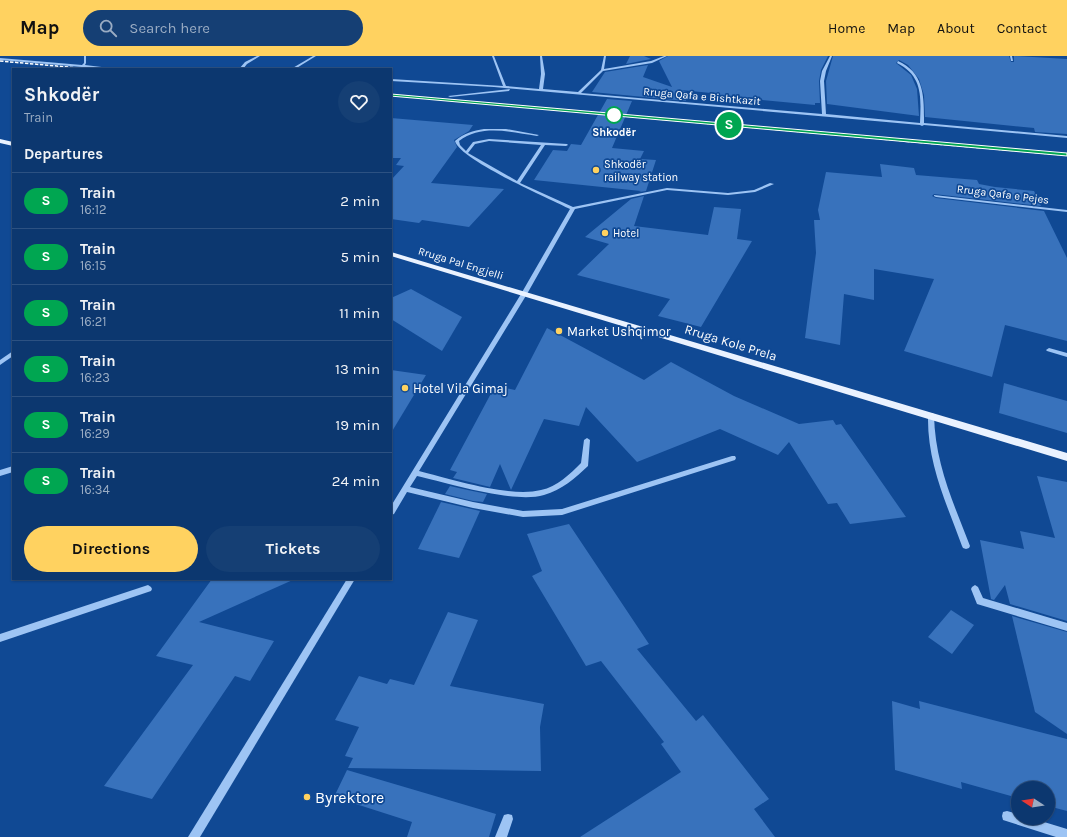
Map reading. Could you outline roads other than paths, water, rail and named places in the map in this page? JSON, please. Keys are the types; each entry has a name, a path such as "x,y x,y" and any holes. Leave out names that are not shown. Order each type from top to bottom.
{"main road":[{"path":"0,141 12,144"},
{"name":"Rruga Pal Engjelli","path":"392,254 524,294"},
{"name":"Rruga Kole Prela","path":"524,294 1067,457"}],"street":[{"path":"83,66 85,63 85,56"},
{"path":"242,68 259,56"},
{"path":"295,68 315,56"},
{"path":"493,56 505,87"},
{"path":"541,56 543,74 542,90"},
{"path":"602,70 604,56"},
{"path":"578,94 602,70 652,62 666,56"},
{"path":"824,116 822,81 824,71 831,56"},
{"path":"23,61 30,57"},
{"path":"0,59 105,68"},
{"path":"898,62 905,65 918,78 922,95 922,125"},
{"name":"Rruga Qafa e Bishtkazit","path":"392,80 542,90 1067,137"},
{"name":"Rruga Qafa e Bishtkazit","path":"450,96 517,89"},
{"path":"537,135 493,130 464,134 456,141 466,153 518,183 573,208 667,189 728,194 755,191 772,184"},
{"path":"466,153 474,143 479,141 504,140 566,145"},
{"path":"518,183 544,143"},
{"name":"Rruga Qafa e Pejes","path":"936,196 1067,211"},
{"path":"392,510 524,294 573,208"},
{"path":"1049,350 1067,355"},
{"path":"0,363 12,354"},
{"path":"931,415 930,435 935,460 966,546"},
{"path":"415,473 510,494 542,494 569,480 585,464 587,440"},
{"path":"405,489 474,505 523,514 562,512 732,458"},
{"path":"0,473 12,469"},
{"path":"194,837 349,580"},
{"path":"0,638 148,589"},
{"path":"975,589 980,601 1067,627"},
{"path":"1007,816 1047,827 1067,835"},
{"path":"501,837 508,819"}],"railway":[{"path":"0,61 79,68"},
{"path":"392,95 916,142"},
{"path":"905,141 1067,155"}],"train":[{"name":"S","path":"392,95 1067,155"}],"place":[{"name":"Shkodër","path":"614,115"},
{"name":"Shkodër railway station","path":"596,170"},
{"name":"Hotel","path":"605,233"},
{"name":"Market Ushqimor","path":"559,331"},
{"name":"Hotel Vila Gimaj","path":"405,388"},
{"name":"Byrektore","path":"307,797"}]}
